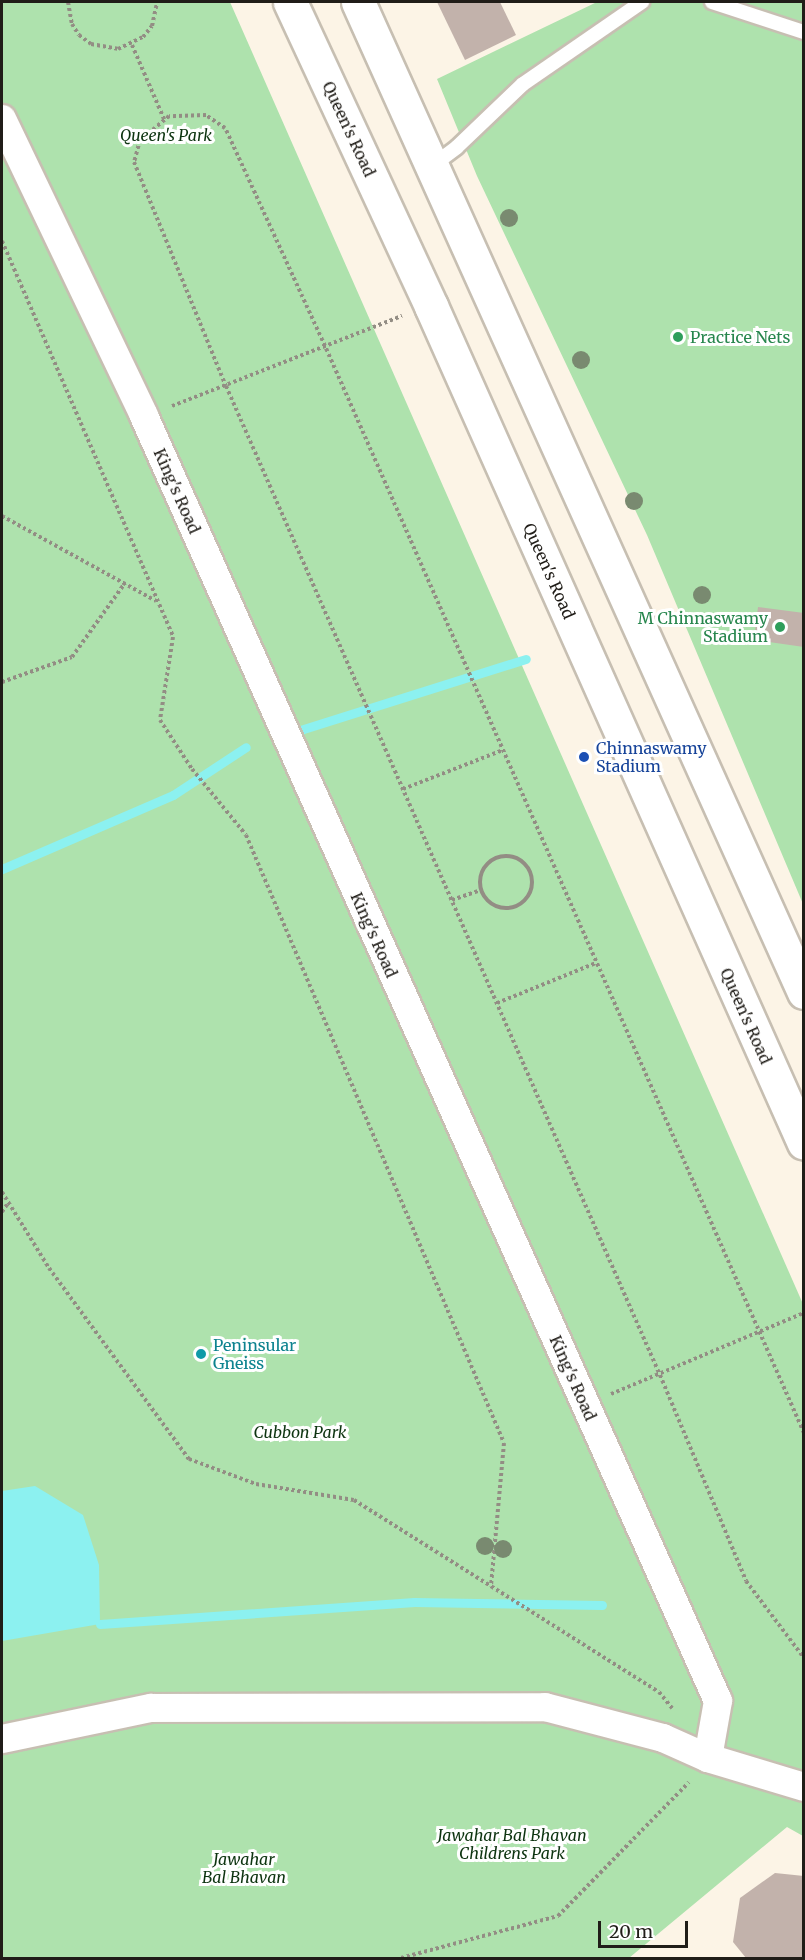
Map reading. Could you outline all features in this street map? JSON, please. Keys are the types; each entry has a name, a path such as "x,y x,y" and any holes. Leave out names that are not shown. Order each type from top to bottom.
{"main road":[{"name":"Queen's Road","path":"290,2 431,306 804,1143"},
{"path":"358,2 804,992"}],"street":[{"name":"King's Road","path":"2,118 144,416 718,1701 708,1758"},
{"path":"2,1739 151,1708 545,1707 663,1738 708,1758 804,1787"}],"lane":[{"path":"432,166 457,147 523,84 642,2"},
{"path":"712,2 804,32"}],"path":[{"path":"68,2 72,24 91,44 118,49 132,45 152,26 157,2"},
{"path":"132,45 164,120"},
{"path":"804,1433 325,346 225,128 206,115 184,113 164,120 141,140 134,162 226,386 660,1375 746,1581 804,1658"},
{"path":"2,241 173,637 160,720 192,770 246,835 504,1443 491,1586"},
{"path":"144,416 431,306"},
{"path":"2,516 156,602"},
{"path":"2,682 72,657 125,583"},
{"path":"403,789 503,750"},
{"path":"500,857 516,858 529,870 529,894 516,905 492,903 481,890 485,866 500,857"},
{"path":"452,900 481,890"},
{"path":"496,1003 596,963"},
{"path":"2,1192 48,1268 189,1459 256,1484 354,1500 659,1692 677,1715"},
{"path":"2,1212 8,1203"},
{"path":"585,1404 660,1375 804,1312"},
{"path":"401,1959 558,1916 708,1758"}],"green space":[{"path":"2,2 230,2 803,1304 803,1836 787,1827 629,1958 2,1958"},
{"name":"Practice Nets","path":"597,2 803,2 803,904 647,535 477,176 437,79"}],"water":[{"path":"35,1486 83,1515 99,1565 100,1624 2,1641 2,1491"}],"building":[{"path":"437,2 500,2 516,35 465,60"},
{"name":"M Chinnaswamy Stadium","path":"758,607 804,613 804,647 754,640"},
{"path":"775,1873 804,1876 804,1958 746,1958 733,1942 740,1898"}],"waterway":[{"path":"294,732 526,659"},
{"path":"2,869 173,795 246,747"},
{"path":"100,1624 414,1602 602,1605"}],"place":[{"name":"Practice Nets","path":"678,337"},
{"name":"M Chinnaswamy Stadium","path":"780,627"},
{"name":"Chinnaswamy Stadium","path":"584,757"},
{"name":"Peninsular Gneiss","path":"201,1354"}],"park label":[{"name":"Queen's Park","path":"166,135"},
{"name":"Cubbon Park","path":"300,1432"},
{"name":"Jawahar Bal Bhavan Childrens Park","path":"512,1844"},
{"name":"Jawahar Bal Bhavan","path":"244,1868"}]}
